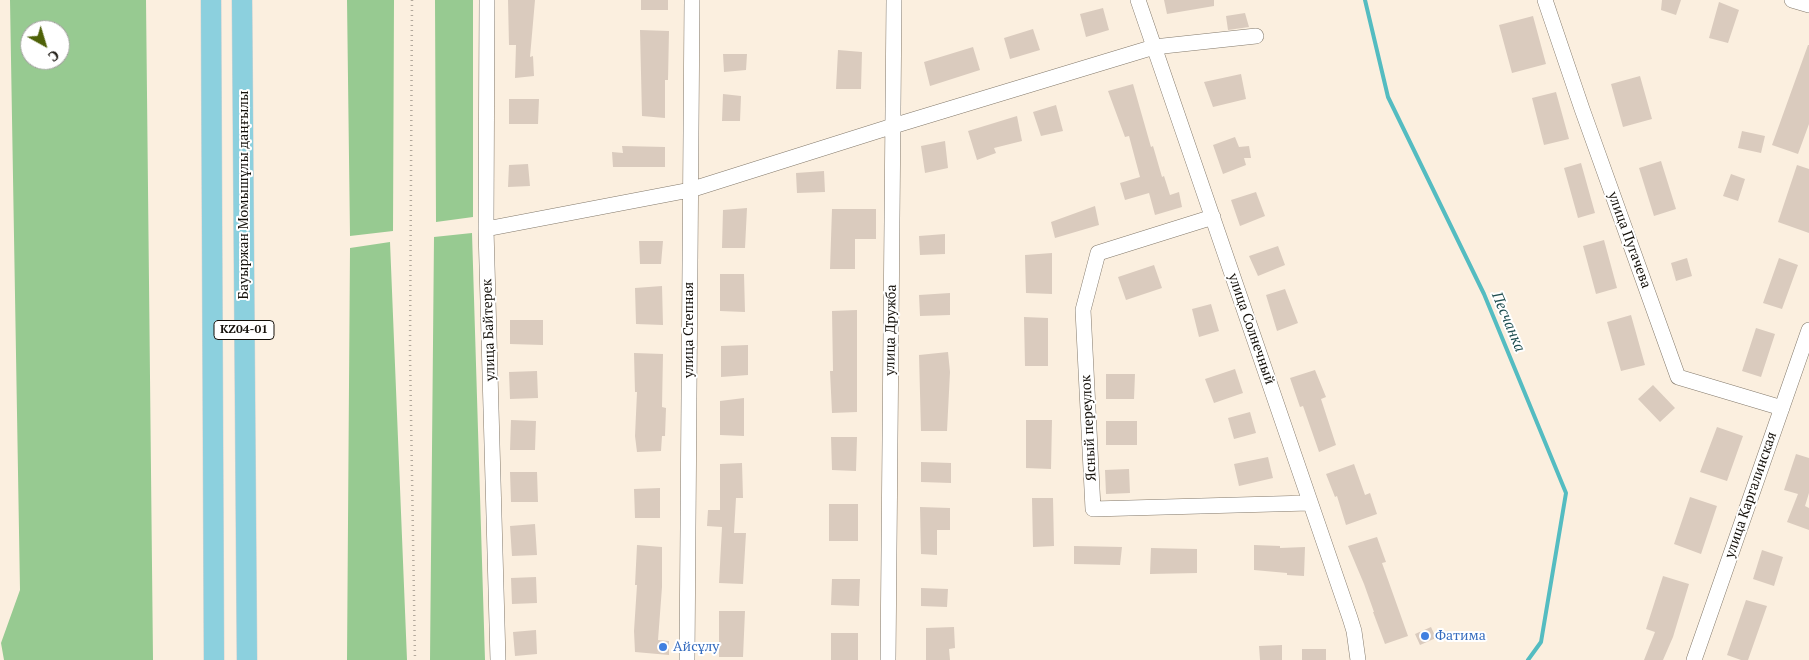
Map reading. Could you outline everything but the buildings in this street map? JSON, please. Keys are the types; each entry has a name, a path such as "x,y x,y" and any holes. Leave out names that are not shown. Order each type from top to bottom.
{"main road":[{"name":"KZ04-01","path":"211,0 214,660"},
{"name":"Бауыржан Момышұлы даңғылы","path":"242,0 246,660"}],"street":[{"name":"улица Байтерек","path":"487,0 486,229 498,660"},
{"name":"улица Степная","path":"688,660 692,0"},
{"name":"улица Дружба","path":"888,660 894,0"},
{"name":"улица Солнечный","path":"1138,0 1350,618 1358,660"},
{"name":"улица Пугачева","path":"1545,0 1585,119 1678,377 1782,408"},
{"path":"1792,0 1809,5"},
{"path":"486,229 690,190 1154,47 1256,36"},
{"name":"Ясный переулок","path":"1213,217 1098,253 1083,310 1093,509 1309,502"},
{"name":"улица Каргалинская","path":"1694,660 1809,330"}],"path":[{"path":"412,0 410,353 416,660"}],"green space":[{"path":"10,0 146,0 153,660 4,660 1,643 20,590"},
{"path":"347,0 394,0 393,231 350,236"},
{"path":"435,0 473,0 473,217 436,222"},
{"path":"472,233 485,660 430,660 434,237"},
{"path":"390,242 407,660 347,660 350,248"}],"waterway":[{"name":"Песчанка","path":"1365,0 1388,97 1484,294 1566,493 1541,642 1528,660"}],"place":[{"name":"Фатима","path":"1425,636"},
{"name":"Айсұлу","path":"663,647"}]}
